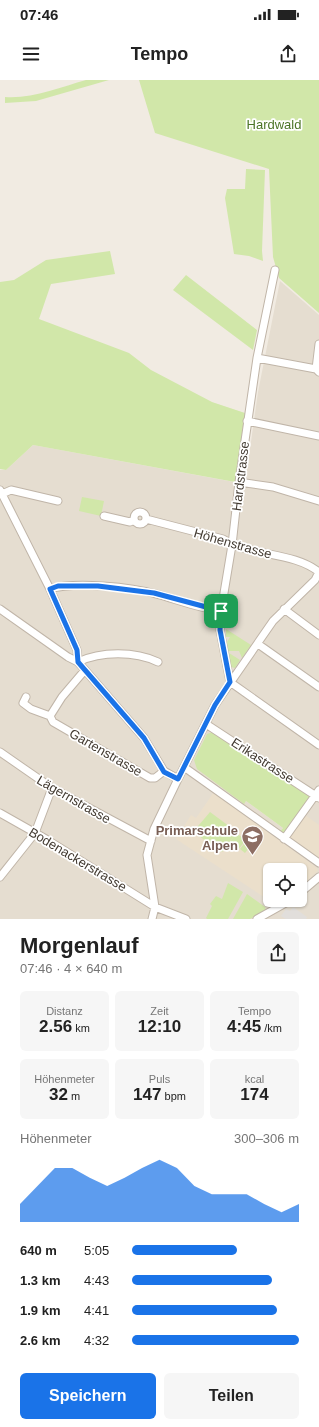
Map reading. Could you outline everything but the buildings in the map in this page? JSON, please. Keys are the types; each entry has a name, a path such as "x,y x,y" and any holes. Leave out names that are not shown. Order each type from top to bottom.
{"street":[{"name":"Hardstrasse","path":"230,682 220,630 221,611 232,545 247,421 257,358 275,270"},
{"path":"257,358 318,370 319,344"},
{"path":"247,421 319,436"},
{"path":"239,482 273,487 319,501"},
{"path":"58,500 11,490 1,492 3,503 50,589 77,650 78,662"},
{"name":"Höhenstrasse","path":"104,516 130,522 134,520 135,514 139,512 145,515 146,519 223,539 232,545 311,566 319,572"},
{"path":"152,919 155,907 147,865 147,855 150,841 178,779 206,724 230,682 284,609 314,580 319,572"},
{"path":"50,589 58,586 98,586 154,593 221,611"},
{"path":"0,609 68,657 78,662 144,738 164,772 178,779"},
{"path":"284,609 319,635"},
{"path":"258,644 319,687"},
{"path":"78,662 91,656 120,655 147,657 158,662"},
{"path":"50,716 62,697 85,670"},
{"path":"230,682 319,745"},
{"name":"Gartenstrasse","path":"26,697 23,703 31,709 50,716 53,722 144,775 155,778 164,772"},
{"name":"Erikastrasse","path":"206,724 318,794"},
{"name":"Lägernstrasse","path":"0,752 52,788 150,841"},
{"path":"184,767 319,863"},
{"path":"0,877 35,833 52,788"},
{"path":"284,839 318,794"},
{"name":"Bodenackerstrasse","path":"0,813 155,907 186,919"},
{"path":"307,887 319,877"},
{"path":"257,919 279,907"}],"shaded area":[{"path":"280,281 319,315 319,919 0,919 0,470 6,470 33,445 245,484 258,392","holes":["194,760 311,796 281,832 283,828 246,801 244,803"]},
{"name":"Primarschule Alpen","path":"214,792 317,868 318,871 307,881 307,863 263,863 263,896 176,839 191,815 196,818"},
{"path":"305,815 319,825 319,858 290,838"},
{"path":"293,907 307,917 306,919 286,919 281,916 286,909 290,911"}],"green space":[{"path":"86,80 109,80 36,101 5,103 5,97 36,94"},
{"name":"Hardwald","path":"139,80 319,80 319,313 279,278 273,257 269,169 155,133"},
{"path":"246,169 265,170 262,251 263,261 249,256 234,254 225,198 227,189 245,189"},
{"path":"110,251 115,274 51,284 39,319 129,353 151,370 212,402 245,413 235,482 33,445 6,470 0,469 0,282 14,280 46,260"},
{"path":"186,275 257,330 253,350 173,290"},
{"path":"82,497 104,501 101,516 79,511"},
{"path":"226,629 251,645 242,658 239,651 228,651 227,642 230,637 226,637"},
{"path":"229,653 240,660 235,668 231,667"},
{"path":"213,732 311,796 284,835 280,832 283,828 246,801 244,804 197,769 194,760 207,734"},
{"path":"210,812 237,832 222,852 193,832"},
{"path":"236,833 246,840 237,851 228,845"},
{"path":"247,840 252,844 245,853 240,849"},
{"path":"228,883 243,892 228,919 207,919 206,918 212,906 210,904 216,896 222,899"},
{"path":"247,894 265,907 266,910 250,919 233,919"}],"place":[{"name":"Primarschule Alpen","path":"253,856"}],"route":[{"path":"75,585 98,586 154,593 221,611 220,630 230,682 215,705 178,779 164,772 153,750 144,738 78,662 77,650 50,589 58,586 75,585"}]}
